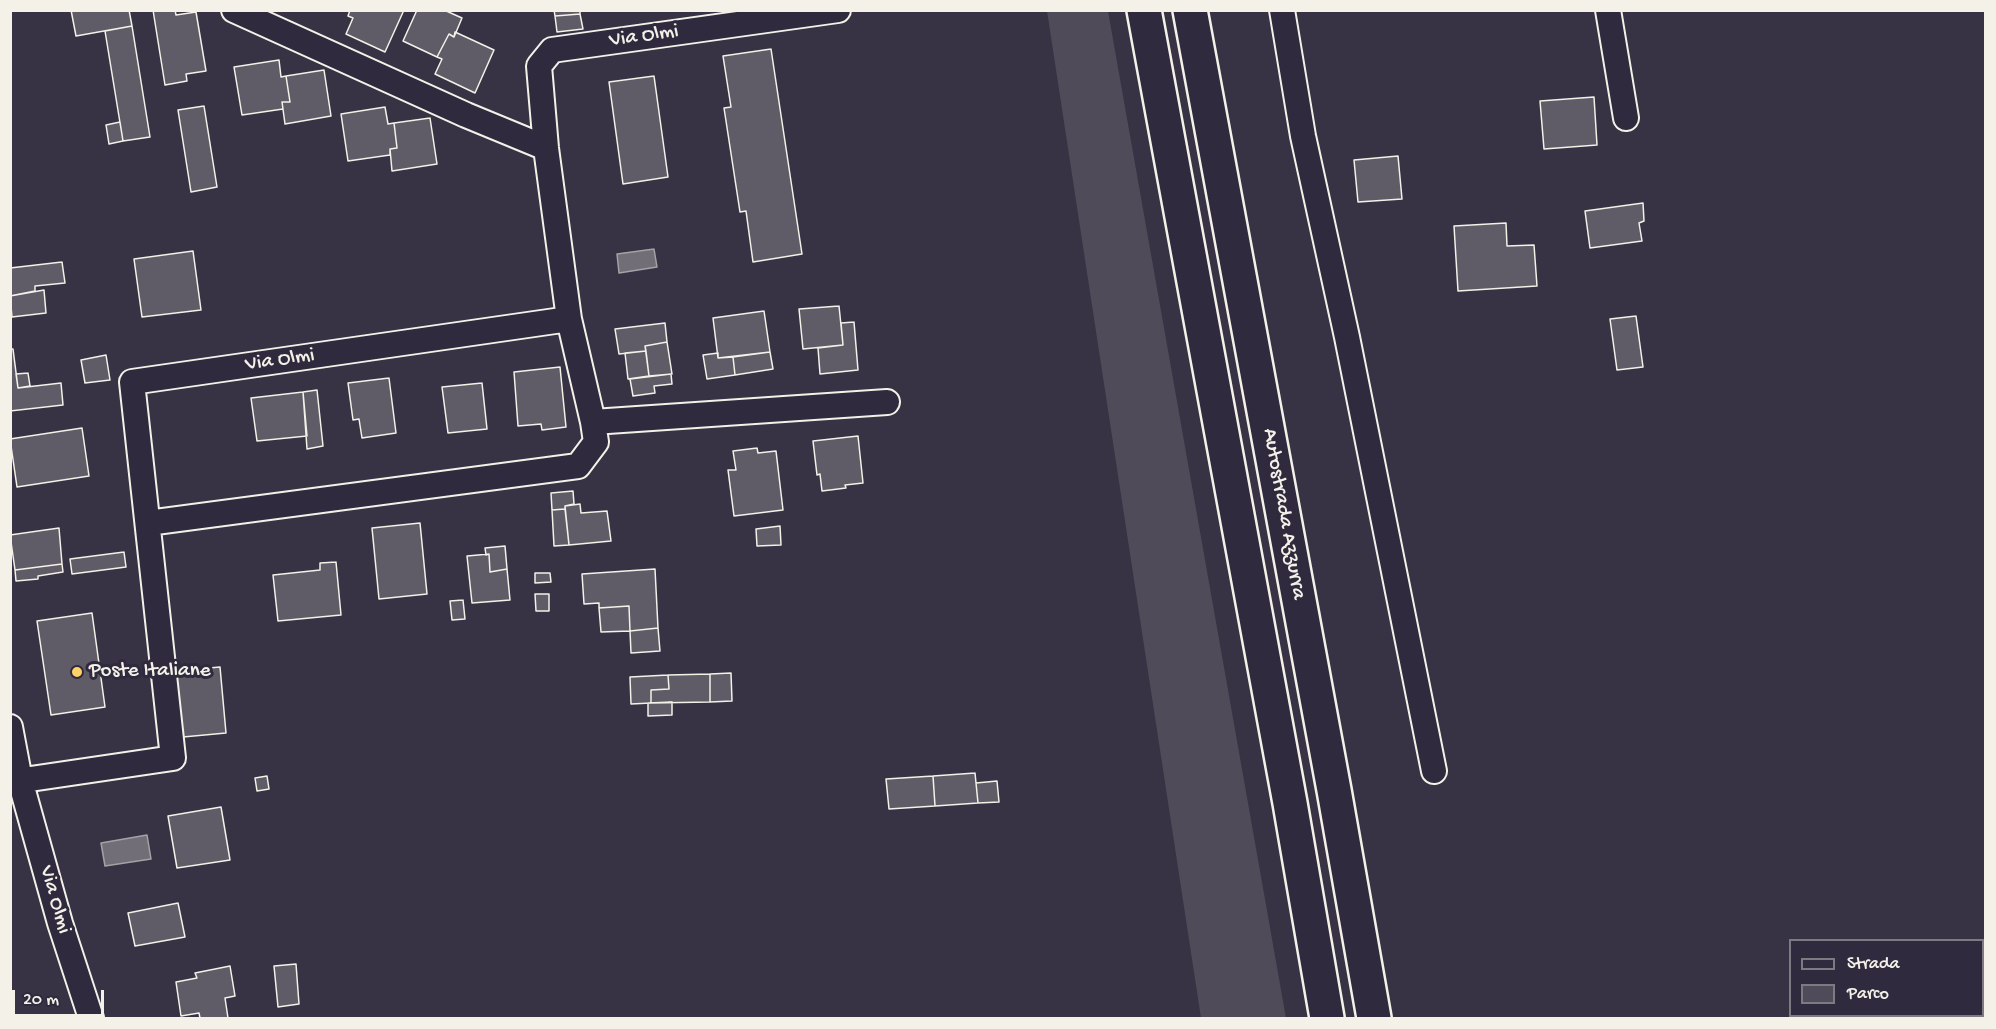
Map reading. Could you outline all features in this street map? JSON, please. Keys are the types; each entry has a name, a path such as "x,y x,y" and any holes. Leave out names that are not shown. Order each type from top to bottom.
{"highway":[{"path":"1144,10 1290,803 1327,1018"},
{"name":"Autostrada Azzurra","path":"1190,10 1335,790 1374,1018"}],"street":[{"path":"234,10 466,115 546,148"},
{"name":"Via Olmi","path":"148,523 578,466 596,442 569,319 546,148 539,66 552,50 838,10"},
{"path":"1282,10 1303,136 1347,337 1434,771"},
{"path":"1608,10 1626,118"},
{"name":"Via Olmi","path":"16,781 173,758 132,382 569,319"},
{"path":"593,422 887,402"},
{"name":"Via Olmi","path":"10,727 16,781 91,1018"}],"green space":[{"path":"1047,11 1108,11 1286,1018 1201,1018"}],"shaded area":[{"path":"654,249 657,267 619,273 617,254"},
{"path":"147,835 151,859 105,866 101,843"}],"building":[{"path":"71,10 129,10 132,26 76,36"},
{"path":"153,10 175,10 176,15 196,12 206,71 186,74 187,81 165,85"},
{"path":"350,10 404,10 385,52 346,34 353,18 348,16"},
{"path":"417,10 444,10 462,18 454,37 449,34 437,57 403,41"},
{"path":"554,10 580,10 580,14 555,16"},
{"path":"580,14 583,29 557,32 555,16"},
{"path":"132,26 150,137 123,141 105,31"},
{"path":"455,32 494,50 475,93 435,74 442,59 437,57 449,34 454,37"},
{"path":"771,49 802,254 753,262 746,211 740,212 724,108 731,107 723,56"},
{"path":"279,60 281,77 286,76 290,102 282,102 283,109 242,115 234,67"},
{"path":"324,70 331,116 285,124 282,102 290,102 286,76"},
{"path":"654,76 668,177 623,184 609,82"},
{"path":"1594,97 1597,145 1544,149 1540,101"},
{"path":"204,106 217,187 191,192 178,110"},
{"path":"385,107 388,124 394,123 397,148 390,149 390,155 348,161 341,114"},
{"path":"430,118 437,164 392,171 390,149 397,148 394,123"},
{"path":"120,122 123,141 109,144 106,125"},
{"path":"1398,156 1402,199 1358,202 1354,160"},
{"path":"1643,203 1644,221 1639,223 1642,241 1590,248 1585,211"},
{"path":"1506,223 1507,246 1534,245 1537,286 1458,291 1454,226"},
{"path":"193,251 201,310 142,317 134,259"},
{"path":"62,262 65,283 35,286 35,291 10,296 10,268"},
{"path":"44,290 46,313 12,317 10,296"},
{"path":"839,306 843,345 803,349 799,309"},
{"path":"764,311 770,352 718,358 713,318"},
{"path":"1636,316 1643,367 1617,370 1610,319"},
{"path":"854,322 858,370 820,374 818,348 843,345 841,323"},
{"path":"665,323 667,342 645,346 646,351 619,354 615,329"},
{"path":"667,342 672,374 649,376 645,346"},
{"path":"10,349 13,349 18,388 61,383 63,405 10,411"},
{"path":"646,351 649,376 628,379 625,353"},
{"path":"770,352 773,369 735,375 733,357"},
{"path":"718,353 718,358 733,357 735,375 707,379 703,355"},
{"path":"106,355 110,380 85,383 81,360"},
{"path":"560,367 566,427 542,430 541,424 518,426 514,372"},
{"path":"28,373 30,386 18,388 16,374"},
{"path":"671,374 672,384 654,386 655,393 633,396 630,379"},
{"path":"389,378 396,433 362,438 359,419 353,420 348,383"},
{"path":"482,383 487,429 448,433 442,387"},
{"path":"317,390 323,446 307,449 303,392"},
{"path":"303,392 307,436 257,441 251,398"},
{"path":"82,428 89,476 17,487 10,439"},
{"path":"858,436 863,483 822,491 820,474 817,475 813,441"},
{"path":"757,448 758,453 776,451 783,510 734,516 728,470 736,470 733,451"},
{"path":"573,491 574,504 565,506 565,509 552,510 551,493"},
{"path":"580,504 581,513 607,511 611,541 569,545 565,506"},
{"path":"565,509 569,545 554,546 552,510"},
{"path":"420,523 427,594 379,599 372,528"},
{"path":"780,526 781,545 757,546 756,529"},
{"path":"59,528 62,564 15,570 10,535"},
{"path":"505,546 507,569 490,572 489,554 486,555 485,548"},
{"path":"124,552 126,567 72,574 70,559"},
{"path":"489,554 490,572 507,569 510,600 472,603 467,556"},
{"path":"336,562 341,615 278,621 273,575 320,570 320,563"},
{"path":"62,564 63,572 38,576 38,579 16,581 15,570"},
{"path":"655,569 658,628 630,631 629,606 599,608 599,603 584,604 582,574"},
{"path":"535,573 550,573 551,582 535,583"},
{"path":"535,594 549,594 549,611 536,611"},
{"path":"463,600 465,619 452,620 450,601"},
{"path":"629,606 630,631 601,632 599,608"},
{"path":"92,613 105,707 51,715 37,621"},
{"path":"658,628 660,651 631,653 630,631"},
{"path":"220,667 226,733 183,737 176,671"},
{"path":"731,673 732,701 710,702 710,674"},
{"path":"710,674 710,702 651,703 651,690 669,689 668,675"},
{"path":"668,675 669,689 651,690 651,703 631,704 630,677"},
{"path":"672,702 672,715 648,716 648,703"},
{"path":"975,773 978,803 935,806 933,776"},
{"path":"267,776 269,789 257,791 255,778"},
{"path":"933,776 935,806 889,809 886,779"},
{"path":"997,781 999,802 978,803 976,783"},
{"path":"221,807 230,860 177,868 168,816"},
{"path":"178,903 185,937 135,946 128,913"},
{"path":"296,964 299,1004 278,1007 274,966"},
{"path":"230,966 235,996 225,998 228,1018 200,1018 199,1013 181,1016 176,982 197,978 195,973"}],"place":[{"name":"Poste Italiane","path":"77,672"}]}
